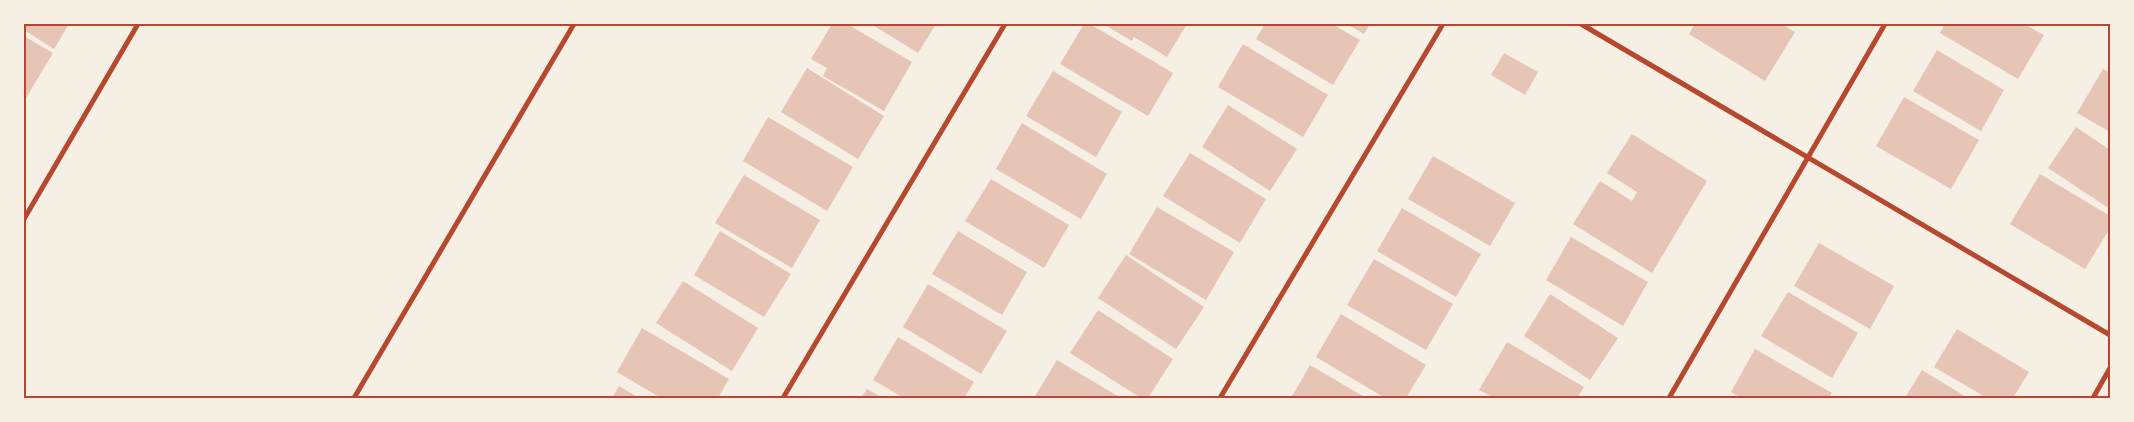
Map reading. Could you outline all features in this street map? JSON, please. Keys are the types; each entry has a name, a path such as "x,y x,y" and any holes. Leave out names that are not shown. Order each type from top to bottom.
{"street":[{"path":"24,219 138,24"},
{"path":"354,398 574,24"},
{"path":"783,398 1005,24"},
{"path":"1220,398 1443,24"},
{"path":"1581,24 2110,335"},
{"path":"1668,398 1886,24"},
{"path":"2094,398 2110,368"}],"building":[{"path":"24,24 69,24 54,49 24,30"},
{"path":"832,24 847,24 912,62 884,111 823,76 827,68 811,59"},
{"path":"871,24 936,24 918,53"},
{"path":"1084,24 1090,24 1173,73 1148,116 1060,64"},
{"path":"1103,24 1187,24 1167,57 1134,37 1132,41"},
{"path":"1265,24 1332,24 1360,40 1333,85 1256,39"},
{"path":"1347,24 1370,24 1364,34"},
{"path":"1695,24 1781,24 1795,32 1765,81 1689,34"},
{"path":"1945,24 2024,24 2044,35 2018,79 1940,33"},
{"path":"24,36 53,53 26,98 24,97"},
{"path":"1243,44 1328,95 1303,137 1218,87"},
{"path":"1937,50 2004,90 1981,131 1913,91"},
{"path":"1504,53 1538,72 1525,95 1491,75"},
{"path":"807,68 884,116 858,159 781,112"},
{"path":"2103,69 2110,73 2110,132 2077,113"},
{"path":"1053,71 1122,112 1096,157 1026,116"},
{"path":"1904,97 1979,140 1951,189 1876,146"},
{"path":"1228,105 1297,149 1270,191 1202,147"},
{"path":"768,117 853,167 827,211 743,161"},
{"path":"1022,123 1107,174 1081,219 996,169"},
{"path":"2076,127 2110,150 2110,209 2048,168"},
{"path":"1632,134 1707,181 1652,273 1573,224 1600,181 1632,201 1637,192 1607,173"},
{"path":"1190,153 1266,199 1240,243 1163,196"},
{"path":"1433,156 1515,203 1490,246 1408,199"},
{"path":"2040,174 2110,216 2110,228 2085,269 2010,224"},
{"path":"744,175 820,220 792,268 715,223"},
{"path":"991,179 1069,225 1044,268 965,221"},
{"path":"1157,207 1234,252 1206,300 1129,254"},
{"path":"1402,208 1481,254 1456,297 1377,251"},
{"path":"720,231 791,274 764,317 694,275"},
{"path":"958,231 1027,272 1002,315 932,274"},
{"path":"1571,237 1648,282 1623,326 1546,280"},
{"path":"1819,243 1894,286 1870,329 1794,286"},
{"path":"1126,255 1204,307 1176,349 1098,298"},
{"path":"1374,259 1453,304 1426,350 1347,305"},
{"path":"683,281 758,328 732,371 656,323"},
{"path":"928,284 1007,331 981,374 903,327"},
{"path":"1788,292 1858,333 1832,378 1761,336"},
{"path":"1550,294 1618,338 1590,380 1524,336"},
{"path":"1098,310 1173,359 1148,398 1141,398 1070,353"},
{"path":"1341,314 1426,365 1406,398 1385,398 1316,357"},
{"path":"642,328 729,379 718,398 661,398 617,372"},
{"path":"1957,329 2029,372 2013,398 1987,398 1934,367"},
{"path":"898,337 974,382 964,398 904,398 873,380"},
{"path":"1507,342 1584,387 1577,398 1494,398 1479,390"},
{"path":"1755,349 1832,393 1829,398 1741,398 1731,392"},
{"path":"1057,360 1121,398 1034,398"},
{"path":"1310,365 1366,398 1291,398"},
{"path":"1922,370 1968,398 1905,398"},
{"path":"619,386 639,398 612,398"},
{"path":"867,389 883,398 861,398"}]}
